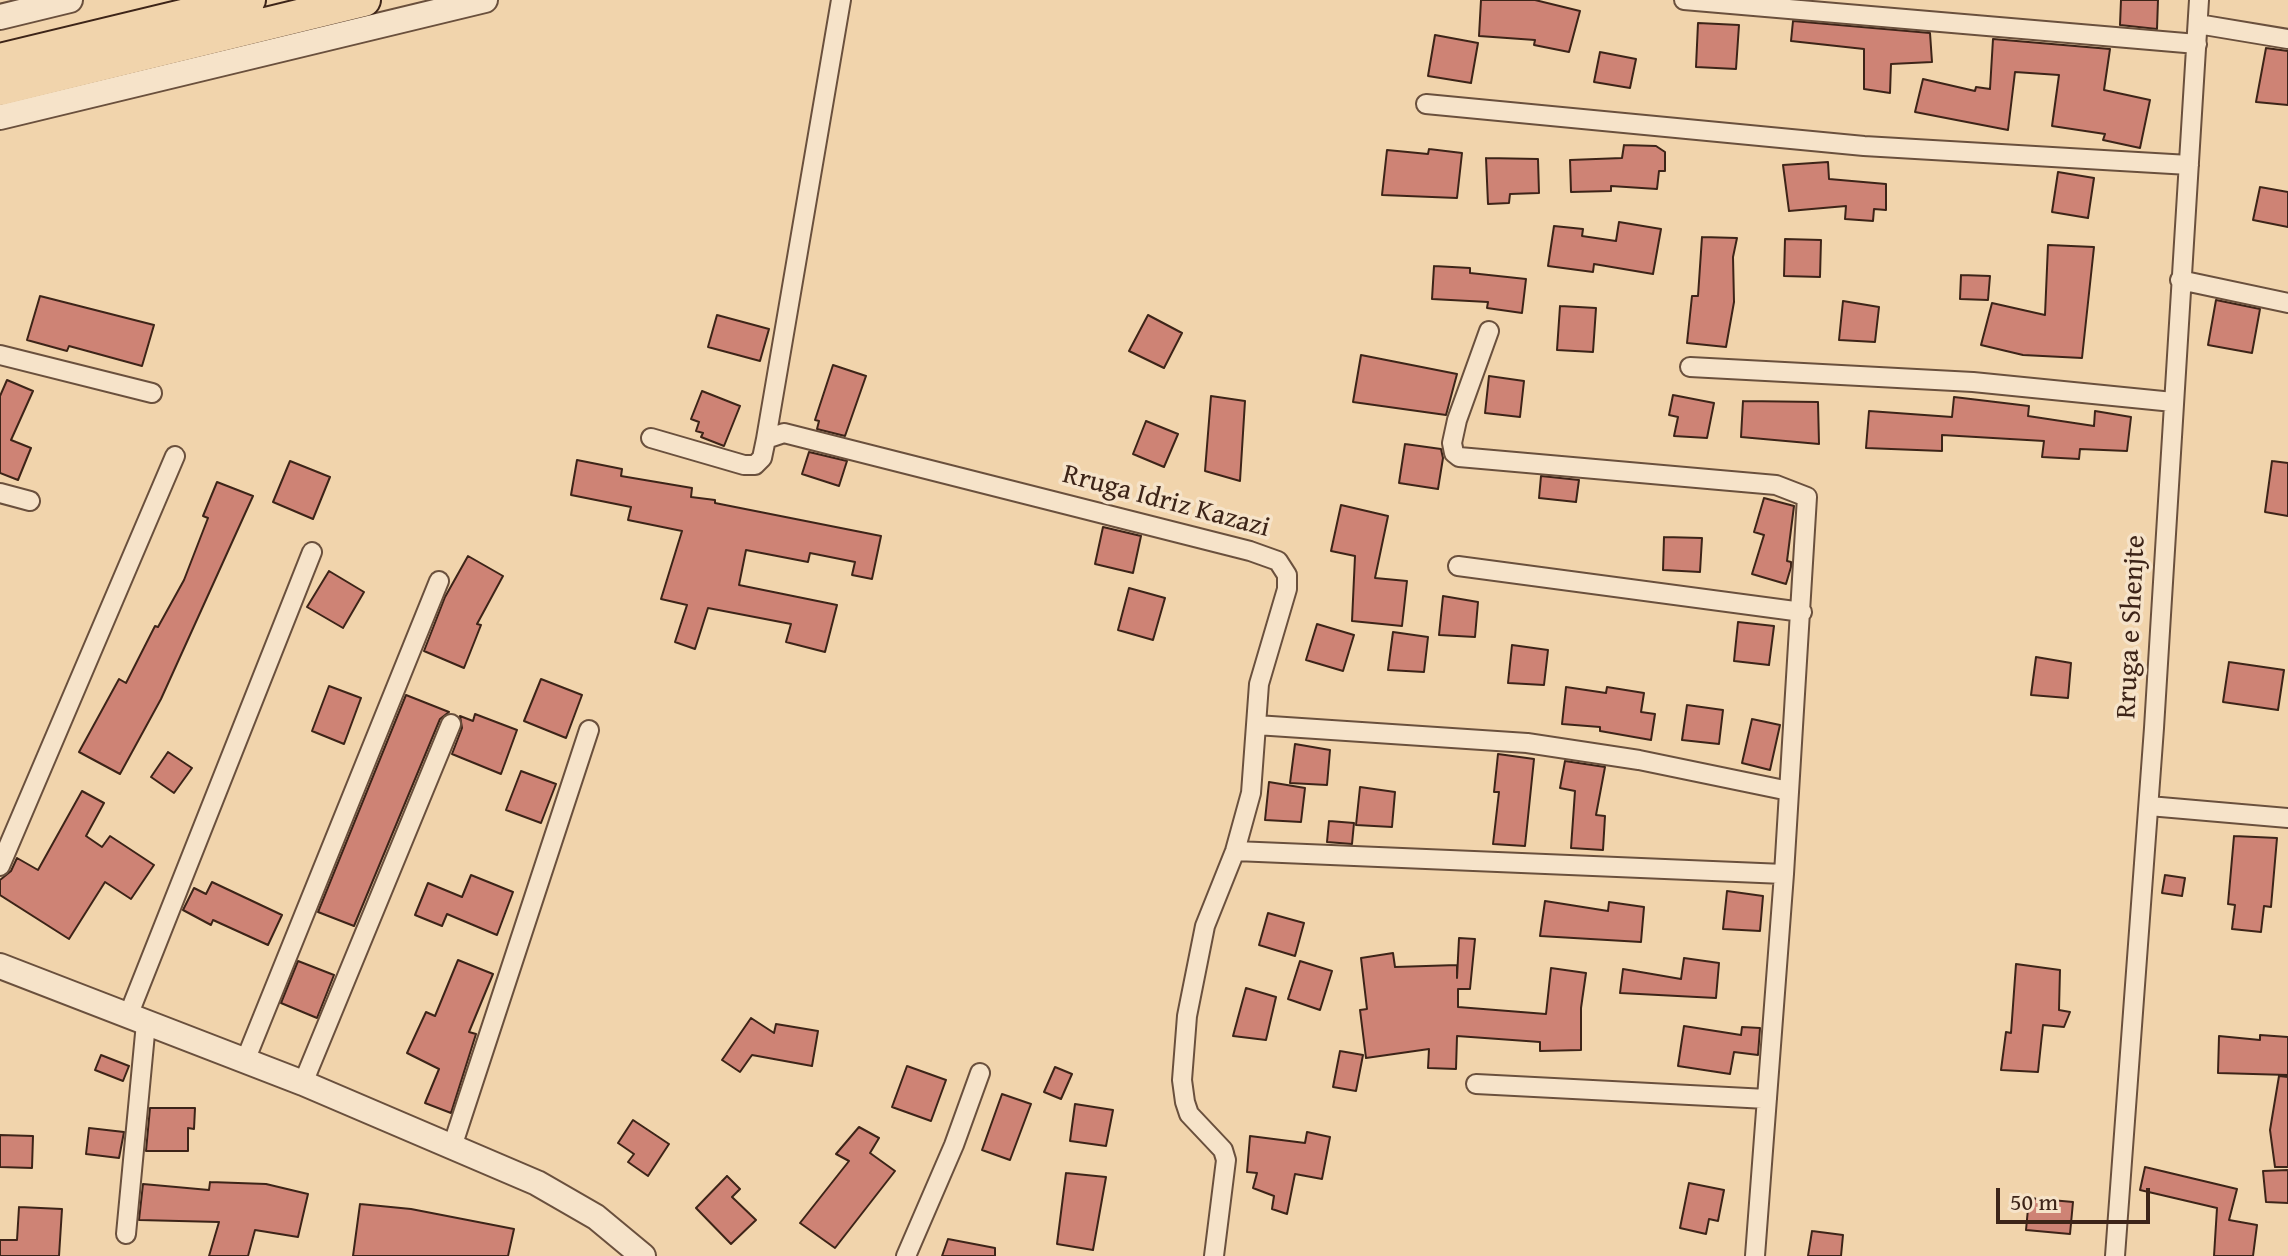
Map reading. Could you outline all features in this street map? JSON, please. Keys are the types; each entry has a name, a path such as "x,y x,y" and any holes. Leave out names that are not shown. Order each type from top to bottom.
{"highway":[{"path":"0,60 249,0"},
{"path":"0,89 364,0"}],"street":[{"path":"0,17 70,0"},
{"path":"0,117 485,0"},
{"path":"651,438 744,465 755,465 762,458 841,0"},
{"path":"1684,0 2197,44"},
{"name":"Rruga e Shenjte","path":"2115,1256 2149,806 2199,0"},
{"path":"2198,24 2288,39"},
{"path":"1426,104 1864,146 2189,165"},
{"path":"2180,280 2288,303"},
{"path":"1489,331 1457,420 1454,453 1469,460 1776,485 1800,491 1807,497 1802,612 1755,1256"},
{"path":"0,355 152,393"},
{"path":"1690,367 1973,382 2173,402"},
{"name":"Rruga Idriz Kazazi","path":"766,439 784,433 1250,551 1278,561 1287,575 1287,589 1259,684 1251,793 1235,851 1205,926 1195,965 1182,1080 1189,1114 1215,1140 1226,1160 1214,1256"},
{"path":"0,866 175,456"},
{"path":"0,493 30,501"},
{"path":"126,1234 137,1019 312,552"},
{"path":"1458,566 1802,612"},
{"path":"245,1061 439,581"},
{"path":"303,1083 451,724"},
{"path":"1256,725 1527,743 1639,760 1789,791"},
{"path":"452,1147 589,730"},
{"path":"2149,806 2288,818"},
{"path":"1235,851 1784,874"},
{"path":"0,966 303,1083 567,1198 643,1256"},
{"path":"906,1256 954,1145 980,1073"},
{"path":"1476,1084 1767,1099"}],"building":[{"path":"1481,0 1535,0 1580,11 1569,52 1534,45 1535,40 1479,36"},
{"path":"2121,0 2158,0 2157,29 2120,25"},
{"path":"1793,21 1930,33 1932,62 1891,64 1890,93 1864,89 1864,49 1791,41"},
{"path":"1698,23 1739,25 1736,69 1696,67"},
{"path":"1435,35 1478,43 1471,83 1428,76"},
{"path":"1993,39 2110,49 2104,90 2150,100 2140,148 2103,140 2105,134 2052,126 2059,75 2015,72 2008,130 1915,112 1923,79 1975,91 1976,87 1990,89"},
{"path":"2266,48 2288,51 2288,105 2256,102"},
{"path":"1600,52 1636,59 1630,88 1594,82"},
{"path":"1624,145 1656,146 1665,152 1665,171 1659,171 1657,189 1611,186 1611,191 1571,192 1570,160 1622,158"},
{"path":"1429,149 1462,153 1457,198 1382,195 1387,150 1428,154"},
{"path":"1486,158 1538,159 1539,193 1510,194 1509,203 1488,204"},
{"path":"1828,162 1829,179 1886,184 1886,210 1874,209 1873,221 1845,219 1846,206 1789,211 1783,165"},
{"path":"2058,172 2094,178 2088,218 2052,212"},
{"path":"2260,187 2288,192 2288,227 2253,220"},
{"path":"1619,222 1661,229 1653,274 1594,264 1593,272 1548,266 1554,226 1583,229 1582,236 1616,241"},
{"path":"1702,237 1737,238 1733,257 1734,302 1726,347 1687,343 1692,296 1698,296"},
{"path":"1785,239 1821,240 1820,277 1784,276"},
{"path":"2048,245 2094,247 2082,358 2023,355 1981,345 1992,303 2045,315"},
{"path":"1434,266 1470,268 1470,273 1526,279 1522,313 1487,308 1488,302 1432,299"},
{"path":"1961,275 1990,276 1988,300 1960,299"},
{"path":"40,296 154,325 142,366 69,346 67,351 27,340"},
{"path":"2216,300 2260,309 2252,353 2208,345"},
{"path":"1843,301 1879,307 1875,342 1839,340"},
{"path":"1560,306 1596,308 1593,352 1557,350"},
{"path":"717,315 769,329 760,361 708,347"},
{"path":"1148,315 1182,333 1164,368 1129,351"},
{"path":"1361,355 1457,374 1446,415 1353,402"},
{"path":"833,365 866,376 845,436 817,429 819,421 815,420"},
{"path":"1489,376 1524,381 1520,417 1485,413"},
{"path":"7,380 33,391 11,440 31,448 18,480 0,473 0,396"},
{"path":"702,391 740,406 724,446 701,437 703,433 696,431 699,422 691,419"},
{"path":"1673,395 1714,403 1707,438 1674,436 1678,417 1669,415"},
{"path":"1211,396 1245,401 1240,481 1205,471"},
{"path":"1954,397 2029,406 2028,416 2094,426 2095,411 2131,417 2127,451 2080,449 2079,459 2042,457 2044,441 1942,435 1942,451 1866,448 1869,411 1952,417"},
{"path":"1743,401 1818,402 1819,444 1741,437"},
{"path":"1146,421 1178,434 1164,467 1133,454"},
{"path":"1405,444 1441,449 1443,458 1438,489 1399,483"},
{"path":"809,452 847,461 839,486 802,474"},
{"path":"577,460 622,469 621,476 692,488 691,497 715,500 715,503 881,536 872,579 852,575 855,562 810,553 808,562 746,550 739,585 837,605 825,652 786,642 791,624 708,608 695,649 675,642 687,605 661,599 682,531 628,520 631,507 571,495"},
{"path":"290,461 330,477 313,519 273,502"},
{"path":"2272,461 2288,463 2288,516 2265,512"},
{"path":"1541,476 1579,480 1576,502 1539,498"},
{"path":"217,482 253,496 161,699 120,774 79,752 119,679 126,683 155,626 158,627 184,580 208,518 203,516"},
{"path":"1764,498 1794,506 1787,561 1791,562 1791,567 1786,584 1752,574 1764,535 1754,532"},
{"path":"1341,505 1388,516 1375,578 1407,581 1402,626 1352,621 1355,556 1331,551"},
{"path":"1103,527 1141,536 1133,573 1095,564"},
{"path":"1664,537 1702,538 1700,572 1663,570"},
{"path":"468,556 503,576 477,624 481,625 464,668 424,651 445,597"},
{"path":"329,571 364,592 343,628 307,607"},
{"path":"1129,588 1165,598 1153,640 1118,630"},
{"path":"1443,596 1478,602 1475,637 1439,635"},
{"path":"1738,622 1774,626 1769,665 1734,661"},
{"path":"1317,624 1354,635 1343,671 1306,660"},
{"path":"1393,632 1428,637 1424,672 1388,670"},
{"path":"1512,645 1548,650 1544,685 1508,683"},
{"path":"2036,657 2071,663 2068,698 2031,695"},
{"path":"2229,662 2284,670 2278,710 2223,702"},
{"path":"541,679 582,695 566,738 524,721"},
{"path":"329,686 361,698 344,744 312,731"},
{"path":"1566,687 1606,693 1607,687 1644,693 1641,712 1655,714 1651,740 1600,731 1600,727 1562,724"},
{"path":"406,695 449,712 440,719 354,926 318,912"},
{"path":"1687,705 1723,710 1719,744 1682,740"},
{"path":"475,714 517,730 501,774 452,754 462,728 460,716 473,721"},
{"path":"1752,719 1780,725 1770,770 1742,763"},
{"path":"1295,744 1330,750 1327,785 1290,783"},
{"path":"168,752 192,768 174,793 151,777"},
{"path":"1498,754 1534,759 1525,846 1493,844 1499,792 1494,792"},
{"path":"1565,761 1605,767 1596,815 1605,816 1603,850 1571,848 1575,791 1560,788"},
{"path":"521,771 556,784 541,823 506,810"},
{"path":"1269,782 1305,788 1301,822 1265,820"},
{"path":"1360,787 1395,792 1392,827 1356,825"},
{"path":"82,791 104,803 86,836 102,847 110,836 154,865 131,899 105,882 69,939 0,895 0,880 11,871 17,858 38,870"},
{"path":"1329,821 1354,823 1352,844 1327,842"},
{"path":"2234,836 2277,838 2271,907 2264,906 2261,932 2232,929 2235,905 2228,904"},
{"path":"471,875 513,892 497,935 447,914 442,926 415,915 428,883 462,897"},
{"path":"2165,875 2185,878 2182,896 2162,893"},
{"path":"212,882 282,915 268,945 213,920 211,925 183,910 194,888 206,894"},
{"path":"1727,891 1763,896 1760,931 1723,929"},
{"path":"1545,901 1608,911 1609,902 1644,907 1641,942 1540,936"},
{"path":"1268,913 1304,923 1295,956 1259,945"},
{"path":"1459,938 1475,939 1470,989 1458,989 1458,1007 1546,1014 1551,968 1586,973 1581,1008 1581,1050 1540,1051 1540,1042 1457,1036 1456,1069 1428,1068 1429,1049 1366,1058 1360,1010 1367,1009 1361,958 1393,953 1395,967 1457,965 1457,978"},
{"path":"1684,958 1719,963 1716,998 1620,993 1623,969 1681,979"},
{"path":"458,960 493,974 469,1032 476,1034 451,1113 425,1103 439,1069 407,1053 426,1012 435,1016"},
{"path":"298,961 334,975 317,1018 281,1003"},
{"path":"1300,961 1332,971 1320,1010 1288,999"},
{"path":"2016,964 2060,970 2059,1010 2070,1012 2064,1027 2043,1025 2038,1072 2001,1070 2006,1032 2011,1033"},
{"path":"1246,988 1276,997 1266,1040 1233,1036"},
{"path":"751,1018 774,1033 776,1024 818,1031 812,1066 752,1055 740,1072 722,1060"},
{"path":"1684,1026 1741,1035 1742,1027 1760,1028 1758,1055 1734,1052 1730,1074 1678,1066"},
{"path":"2260,1035 2288,1037 2288,1075 2218,1073 2219,1036 2260,1040"},
{"path":"1340,1051 1363,1055 1356,1091 1333,1087"},
{"path":"101,1055 129,1066 123,1081 95,1070"},
{"path":"907,1066 946,1080 931,1121 892,1107"},
{"path":"1055,1067 1072,1074 1061,1099 1044,1092"},
{"path":"2279,1076 2288,1077 2288,1167 2275,1167 2270,1130"},
{"path":"1002,1094 1031,1104 1010,1160 982,1150"},
{"path":"1075,1104 1113,1110 1106,1146 1070,1141"},
{"path":"150,1108 195,1108 194,1129 188,1128 188,1151 146,1151"},
{"path":"633,1120 669,1144 648,1176 628,1162 634,1154 618,1143"},
{"path":"859,1127 879,1138 870,1153 895,1171 835,1248 800,1223 849,1161 836,1154"},
{"path":"89,1128 124,1132 119,1158 86,1154"},
{"path":"1307,1132 1330,1137 1322,1179 1295,1174 1287,1214 1272,1209 1274,1196 1253,1188 1257,1173 1247,1172 1250,1136 1305,1143"},
{"path":"0,1135 33,1136 32,1168 0,1167"},
{"path":"2145,1167 2237,1189 2229,1220 2257,1225 2253,1256 2214,1256 2217,1208 2140,1190"},
{"path":"2288,1170 2288,1203 2266,1202 2263,1171"},
{"path":"1066,1173 1106,1177 1093,1250 1057,1244"},
{"path":"727,1176 740,1189 732,1197 756,1220 731,1244 696,1208"},
{"path":"210,1182 266,1184 308,1194 298,1237 255,1230 248,1256 209,1256 219,1222 139,1220 143,1184 209,1190"},
{"path":"1689,1183 1724,1190 1718,1221 1709,1219 1706,1234 1680,1228"},
{"path":"2029,1198 2073,1202 2070,1234 2026,1230"},
{"path":"360,1204 411,1209 514,1229 508,1256 353,1256"},
{"path":"19,1207 62,1209 59,1256 0,1256 0,1240 17,1240"},
{"path":"1812,1231 1843,1235 1841,1256 1808,1256"},
{"path":"948,1239 995,1248 995,1256 942,1256"}]}
